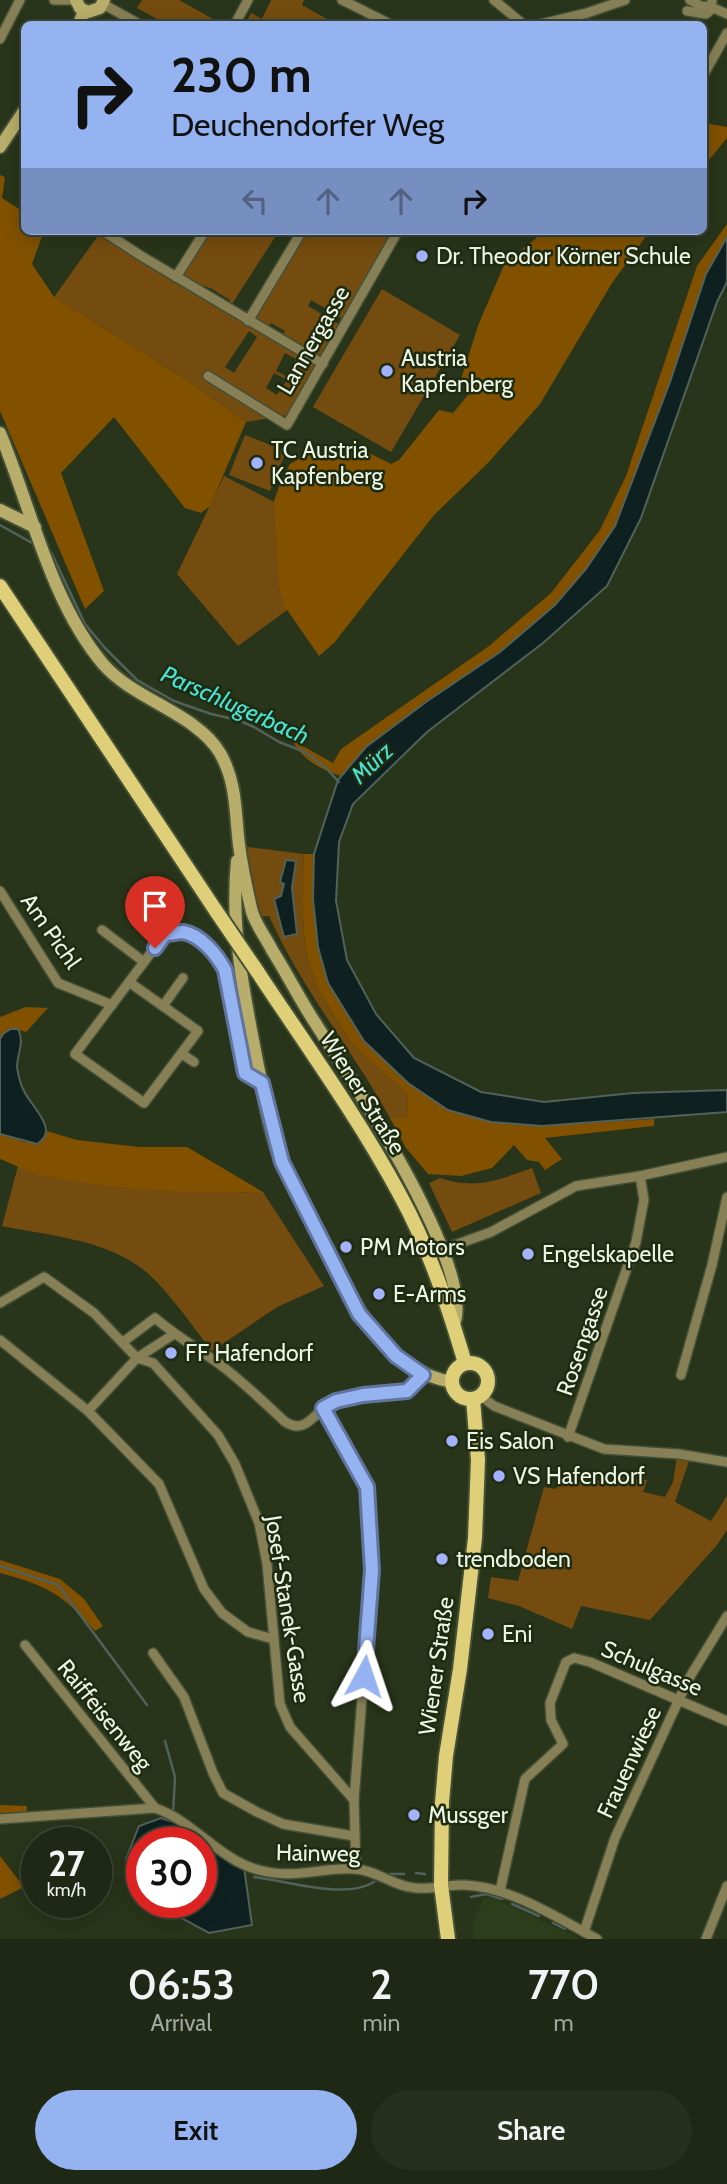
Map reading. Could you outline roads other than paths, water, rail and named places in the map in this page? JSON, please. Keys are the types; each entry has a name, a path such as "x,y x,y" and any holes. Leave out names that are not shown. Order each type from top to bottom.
{"main road":[{"path":"79,4 97,10 103,2"},
{"path":"0,147 21,116"},
{"path":"0,433 67,608 103,663 139,694 189,724 216,748 231,776 236,795 239,846 253,917 355,1083 410,1179 436,1238 444,1249 456,1296 454,1324"},
{"path":"0,510 36,527"},
{"name":"Wiener Straße","path":"0,586 345,1103 400,1195 428,1254 454,1324 465,1363"},
{"path":"239,846 235,890 242,984 262,1083 282,1162 359,1314 396,1356 421,1373 452,1381"},
{"path":"237,926 253,917"},
{"path":"465,1363 477,1364 486,1372 488,1384 477,1398 457,1394 452,1381 455,1371 465,1363"},
{"name":"Wiener Straße","path":"448,1939 441,1885 442,1803 475,1538 477,1398"}],"street":[{"path":"0,39 20,0"},
{"path":"54,0 79,4"},
{"path":"342,0 384,21"},
{"path":"494,0 519,21"},
{"path":"554,21 625,0"},
{"path":"690,0 701,6 712,5 727,14"},
{"path":"236,21 246,1"},
{"path":"103,2 132,21"},
{"path":"687,12 706,14 712,5"},
{"path":"707,69 727,33"},
{"path":"109,235 323,364"},
{"path":"176,277 202,235"},
{"path":"248,321 300,235"},
{"name":"Lannergasse","path":"208,376 287,425 396,235"},
{"name":"Am Pichl","path":"0,891 58,983 112,1005"},
{"name":"Am Pichl","path":"102,930 145,962"},
{"path":"130,982 198,1031 182,1054 144,1103 75,1054 165,934 184,932 218,956 225,970 245,1073 262,1083"},
{"path":"163,1006 183,978"},
{"path":"182,1054 194,1062"},
{"path":"444,1249 491,1232 576,1185 640,1176 727,1157"},
{"name":"Rosengasse","path":"568,1437 636,1242 644,1200 640,1176"},
{"path":"681,1375 712,1265 727,1197"},
{"name":"Josef-Stanek-Gasse","path":"0,1303 44,1277 94,1313 137,1357 153,1363 218,1435 236,1464 259,1523 267,1564 280,1704 290,1727 354,1800"},
{"path":"122,1342 155,1318 174,1335 223,1367 291,1426 298,1427 305,1425 323,1408 336,1401 363,1395 407,1391 421,1373"},
{"path":"88,1411 137,1357 174,1335"},
{"path":"0,1339 88,1411 159,1484 204,1589 222,1613 248,1632 273,1639"},
{"path":"477,1398 568,1437 607,1450 678,1454 727,1462"},
{"path":"323,1408 367,1487 372,1570 354,1800 356,1869"},
{"name":"Frauenwiese","path":"584,1933 615,1838 679,1700 727,1616"},
{"name":"Raiffeisenweg","path":"25,1645 155,1808"},
{"path":"153,1653 184,1697 223,1793 283,1824 354,1836"},
{"name":"Schulgasse","path":"499,1891 525,1779 563,1744 551,1720 550,1703 566,1662 578,1658 590,1662 727,1721"},
{"name":"Hainweg","path":"0,1819 155,1808 174,1815 243,1866 288,1876 356,1869 415,1889 465,1885 499,1891 597,1939"},
{"path":"706,1939 727,1886"}],"water":[{"name":"Mürz","path":"727,237 727,282 717,302 641,518 607,586 543,643 427,732 353,804 339,842 336,901 347,960 376,1014 414,1058 481,1092 544,1102 633,1093 727,1090 727,1112 542,1126 491,1122 448,1110 408,1083 364,1041 328,983 318,947 313,899 314,854 338,780 366,747 500,652 555,605 586,569 615,526 670,382 706,274"},
{"path":"286,860 296,861 292,888 297,934 284,937 274,899 281,896 284,884 280,882"},
{"path":"11,1029 18,1029 20,1034 17,1067 21,1084 45,1125 44,1138 37,1144 0,1134 0,1039"},
{"path":"161,1818 183,1827 139,1827"},
{"path":"217,1853 233,1865 244,1867 252,1925 209,1933 181,1918 217,1918"}],"waterway":[{"name":"Parschlugerbach","path":"0,525 34,544"},
{"name":"Parschlugerbach","path":"47,548 85,624 137,680 174,701 238,720 279,742 305,752 339,782"},
{"path":"0,1566 58,1585 147,1705"},
{"path":"165,1741 175,1777 173,1814"},
{"path":"416,1873 425,1874"},
{"path":"390,1874 404,1874"},
{"path":"254,1877 332,1889 362,1887 374,1882"},
{"path":"471,1897 486,1894 502,1899"},
{"path":"512,1904 539,1916"},
{"path":"553,1923 565,1929"}],"place":[{"name":"Dr. Theodor Körner Schule","path":"422,256"},
{"name":"Austria Kapfenberg","path":"387,371"},
{"name":"TC Austria Kapfenberg","path":"257,463"},
{"name":"PM Motors","path":"346,1247"},
{"name":"Engelskapelle","path":"528,1254"},
{"name":"E-Arms","path":"379,1294"},
{"name":"FF Hafendorf","path":"171,1353"},
{"name":"Eis Salon","path":"452,1441"},
{"name":"VS Hafendorf","path":"499,1476"},
{"name":"trendboden","path":"442,1559"},
{"name":"Eni","path":"488,1634"},
{"name":"Mussger","path":"414,1815"}]}
